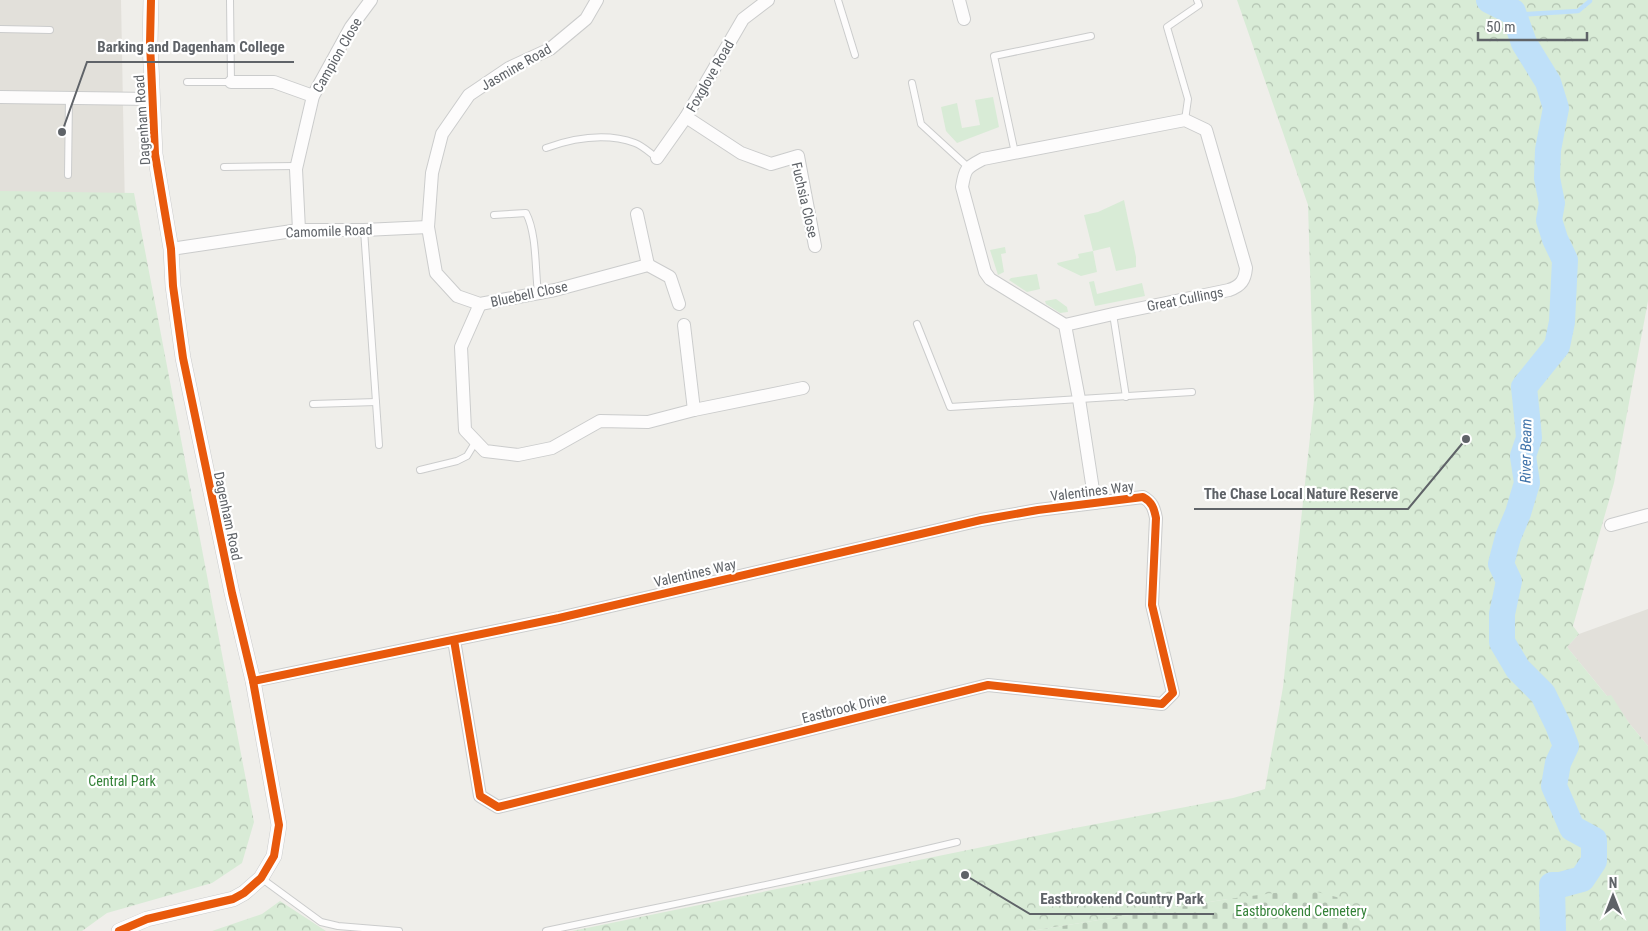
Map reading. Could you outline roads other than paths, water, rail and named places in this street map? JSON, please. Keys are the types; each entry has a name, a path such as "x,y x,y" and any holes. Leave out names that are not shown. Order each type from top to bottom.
{"street":[{"name":"Dagenham Road","path":"119,931 147,918 233,898 244,893 260,878 274,856 279,825 253,681 228,574 183,358 173,286 171,250 155,154 150,43 151,0"},
{"name":"Campion Close","path":"299,230 296,166 313,96 351,27 371,0"},
{"name":"Jasmine Road","path":"428,227 432,173 442,134 469,95 509,68 550,49 586,19 597,0"},
{"name":"Foxglove Road","path":"657,158 686,117 742,19 768,0"},
{"path":"959,0 964,19"},
{"path":"231,82 274,82 313,96"},
{"path":"0,97 153,99"},
{"name":"Fuchsia Close","path":"686,117 741,153 771,164 798,156 815,246"},
{"path":"1095,502 1066,326 997,284 986,272 962,187 963,177 968,167 983,159 1185,120"},
{"name":"Great Cullings","path":"1066,326 1112,314 1229,290 1236,288 1245,277 1246,268 1206,130 1185,120"},
{"path":"637,214 648,265 670,277 679,304"},
{"name":"Camomile Road","path":"171,250 299,230 364,230 428,227"},
{"name":"Bluebell Close","path":"428,227 436,273 457,296 480,304 538,293 648,265"},
{"path":"480,304 462,347 465,430 485,451 518,455 552,448 600,421 648,422 694,410 803,388"},
{"path":"684,325 694,410"},
{"name":"Valentines Way","path":"253,681 559,618 981,520 1095,502 1143,497"},
{"name":"Eastbrook Drive","path":"454,640 480,796 498,807 988,685 1162,704 1174,693 1152,605 1156,518 1154,508 1143,497"},
{"path":"1611,525 1648,515"}],"lane":[{"path":"187,82 231,82 230,0"},
{"path":"838,0 855,55"},
{"path":"1185,120 1188,99 1168,27 1199,5 1197,0"},
{"path":"0,29 50,30"},
{"path":"1015,153 994,56 1092,36"},
{"path":"912,83 921,124 968,167"},
{"path":"68,175 69,98"},
{"path":"546,148 580,138 623,139 637,143 657,158"},
{"path":"224,167 296,166"},
{"path":"494,215 526,214 530,222 533,238 538,293"},
{"path":"364,230 379,445"},
{"path":"1112,314 1126,397"},
{"path":"917,324 950,408 1192,392"},
{"path":"312,404 376,402"},
{"path":"420,470 457,461 467,456 476,441"},
{"path":"546,931 873,862 957,842"},
{"path":"260,878 321,922 338,926 398,931"}],"waterway":[{"name":"River Beam","path":"1489,0 1513,12 1524,43 1548,82 1556,108 1548,150 1547,178 1552,203 1549,220 1565,260 1562,322 1557,346 1524,387 1529,438 1523,456 1527,483 1508,537 1501,564 1509,581 1502,614 1502,642 1518,669 1543,694 1558,725 1566,746 1558,763 1554,786 1572,828 1594,840 1594,861 1582,879 1560,885 1552,885 1553,931"},
{"path":"1514,15 1578,11 1590,1"}],"place":[{"name":"Barking and Dagenham College","path":"62,132"},
{"name":"The Chase Local Nature Reserve","path":"1466,439"},
{"name":"Eastbrookend Country Park","path":"965,875"}],"park label":[{"name":"Central Park","path":"122,781"},
{"name":"Eastbrookend Cemetery","path":"1301,911"}]}
